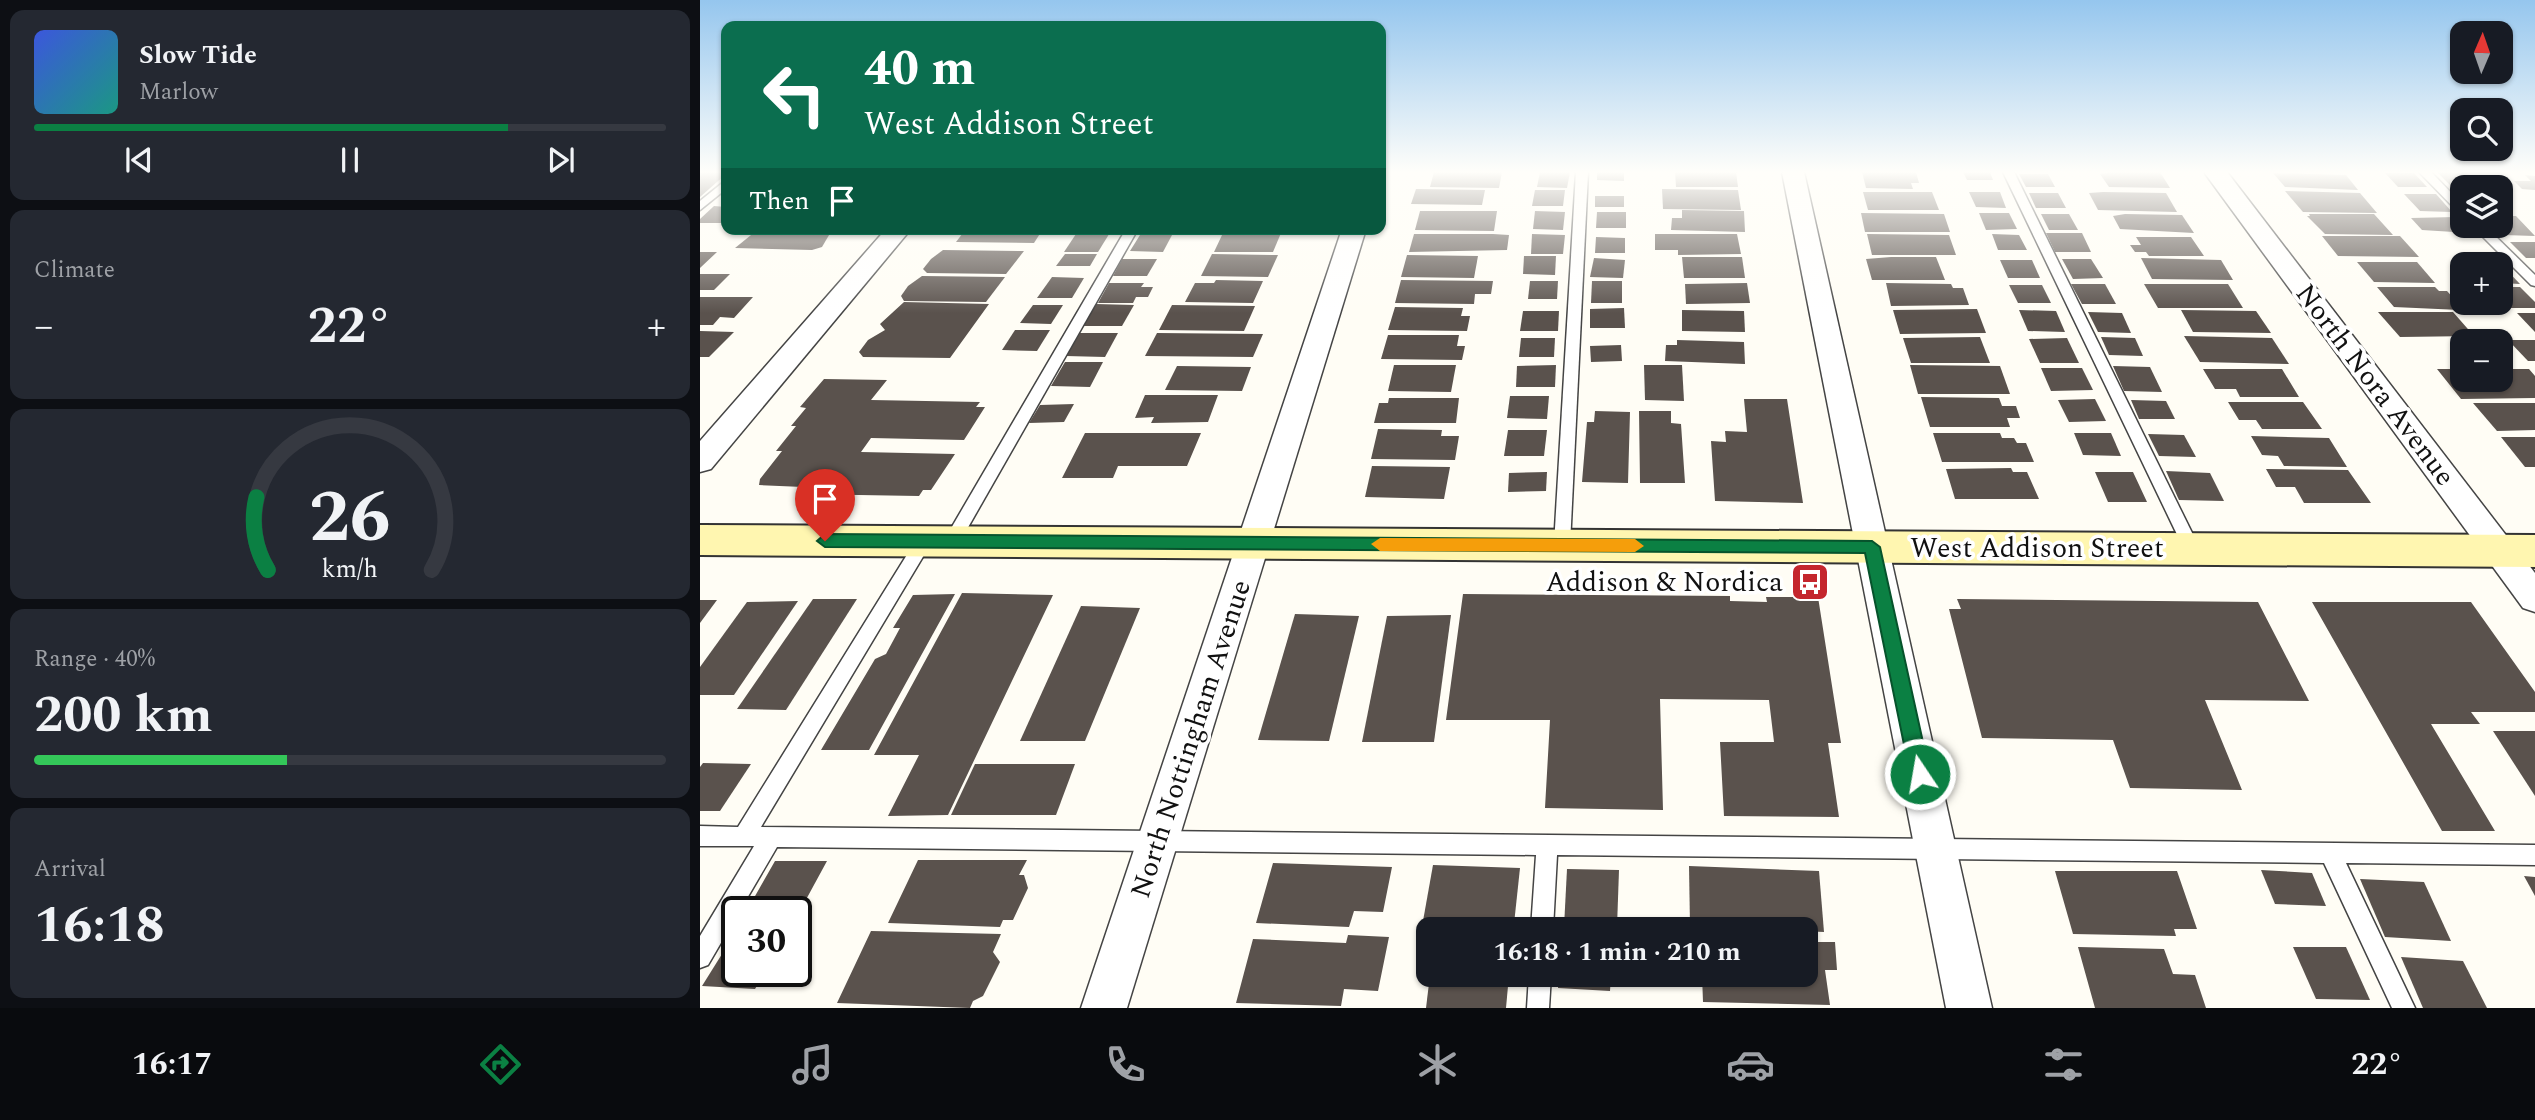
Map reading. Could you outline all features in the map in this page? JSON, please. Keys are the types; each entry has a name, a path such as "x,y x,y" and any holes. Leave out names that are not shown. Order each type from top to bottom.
{"street":[{"path":"1803,219 1969,1008"},
{"name":"North Nora Avenue","path":"2252,219 2517,551 2535,598"},
{"path":"700,461 894,235"},
{"name":"North Nottingham Avenue","path":"1104,1008 1352,235"},
{"name":"West Addison Street","path":"700,540 2517,551"}],"lane":[{"path":"1562,545 1579,219"},
{"path":"2031,219 2192,549"},
{"path":"743,837 938,541 1128,235"},
{"path":"2490,238 2535,282"},
{"path":"700,836 2535,855"},
{"path":"700,957 771,837"},
{"path":"1543,917 1547,845"},
{"path":"2330,853 2404,1008"},
{"path":"1538,1008 1539,987"}],"building":[{"path":"700,219 721,219 721,223 700,223"},
{"path":"1418,219 1496,219 1494,231 1415,230"},
{"path":"1534,219 1564,219 1563,230 1533,229"},
{"path":"1597,219 1626,219 1626,228 1596,228"},
{"path":"1672,219 1744,219 1745,232 1671,230"},
{"path":"1862,219 1946,219 1950,232 1865,232"},
{"path":"1981,219 2012,219 2017,229 1986,230"},
{"path":"2044,219 2072,219 2078,230 2049,230"},
{"path":"2115,219 2185,219 2194,233 2120,229"},
{"path":"2310,219 2379,219 2393,235 2325,234"},
{"path":"2412,219 2450,219 2450,232 2422,230"},
{"path":"2513,219 2519,219 2535,236 2513,235"},
{"path":"2046,233 2082,233 2091,252 2055,252"},
{"path":"1414,234 1509,235 1507,250 1409,252"},
{"path":"1532,234 1565,235 1563,254 1531,254"},
{"path":"1655,234 1737,234 1741,254 1678,255 1678,250 1655,250"},
{"path":"1867,234 1949,235 1956,255 1872,255"},
{"path":"1992,234 2019,235 2027,250 1998,250"},
{"path":"751,235 829,235 822,247 812,250 735,248"},
{"path":"961,235 1039,235 1034,243 956,242"},
{"path":"1075,235 1109,235 1098,252 1064,252"},
{"path":"1140,235 1172,235 1163,252 1130,251"},
{"path":"1222,235 1280,235 1273,252 1214,252"},
{"path":"2322,236 2400,236 2419,257 2338,256"},
{"path":"1596,237 1625,238 1625,253 1595,253"},
{"path":"2136,237 2191,237 2204,256 2149,256 2146,252 2135,252 2130,245 2141,245"},
{"path":"2510,242 2535,242 2535,258 2526,258"},
{"path":"943,250 1024,251 1006,274 927,273 923,269"},
{"path":"700,252 717,252 700,268"},
{"path":"1065,254 1097,254 1090,266 1056,266"},
{"path":"1212,254 1278,255 1268,277 1201,276"},
{"path":"1407,255 1478,256 1474,278 1401,277"},
{"path":"1524,256 1556,256 1555,275 1523,274"},
{"path":"1682,257 1742,257 1745,278 1684,278"},
{"path":"1936,257 1945,280 1872,280 1866,259"},
{"path":"1594,258 1625,260 1623,278 1590,277"},
{"path":"2141,258 2221,260 2233,280 2152,279"},
{"path":"1122,259 1157,259 1147,276 1113,276"},
{"path":"2062,259 2091,259 2103,278 2073,279"},
{"path":"2000,260 2032,260 2040,278 2008,278"},
{"path":"2357,262 2417,262 2435,283 2374,282"},
{"path":"700,274 730,274 714,290 700,290"},
{"path":"922,276 1005,277 986,302 904,301 901,296 908,286"},
{"path":"1052,277 1084,278 1072,298 1037,298"},
{"path":"1216,280 1263,281 1253,303 1185,302 1195,283 1214,283"},
{"path":"1401,280 1493,281 1491,294 1475,294 1474,304 1395,303"},
{"path":"1530,281 1558,281 1557,299 1528,299"},
{"path":"1592,281 1622,281 1622,303 1591,303"},
{"path":"1109,283 1144,283 1141,287 1153,287 1148,297 1136,297 1133,303 1098,303"},
{"path":"1747,283 1750,303 1686,304 1685,284"},
{"path":"1886,283 1951,284 1953,288 1963,288 1969,305 1891,306"},
{"path":"2071,284 2105,284 2116,304 2082,304"},
{"path":"2144,284 2228,284 2243,308 2158,308"},
{"path":"2009,285 2042,285 2051,303 2018,303"},
{"path":"2377,287 2435,287 2450,294 2450,310 2394,307"},
{"path":"2513,287 2520,287 2535,302 2535,308 2513,308"},
{"path":"700,297 753,297 734,318 720,317 713,325 700,325"},
{"path":"904,302 989,304 950,358 863,357 859,352 868,340 885,330 880,324"},
{"path":"1096,304 1134,305 1122,326 1083,326"},
{"path":"1033,305 1063,305 1051,324 1020,323"},
{"path":"1172,305 1255,306 1244,331 1159,330"},
{"path":"1395,307 1463,308 1461,316 1470,316 1467,331 1388,330"},
{"path":"1624,308 1625,328 1590,328 1590,309"},
{"path":"1977,309 1986,333 1900,334 1893,310"},
{"path":"1682,310 1744,311 1745,332 1682,331"},
{"path":"2019,310 2056,311 2065,332 2028,331"},
{"path":"2181,310 2256,311 2271,333 2193,332"},
{"path":"1523,311 1559,311 1558,331 1520,331"},
{"path":"2088,312 2122,313 2131,333 2098,332"},
{"path":"2378,312 2450,312 2450,315 2456,315 2468,329 2450,329 2450,336 2400,337"},
{"path":"2517,313 2535,313 2535,332"},
{"path":"1015,330 1050,330 1037,351 1002,350"},
{"path":"700,331 734,332 709,357 700,357"},
{"path":"1080,333 1118,333 1105,357 1066,356"},
{"path":"1157,333 1263,334 1253,357 1145,356"},
{"path":"1388,335 1459,335 1457,346 1465,346 1462,360 1381,359"},
{"path":"2184,336 2272,338 2289,364 2200,362"},
{"path":"1980,337 1990,363 1911,363 1903,338"},
{"path":"2101,337 2135,338 2143,356 2109,355"},
{"path":"1521,338 1555,338 1554,357 1519,357"},
{"path":"2067,338 2079,363 2040,363 2029,339"},
{"path":"1677,340 1744,342 1745,364 1665,361 1666,345 1677,345"},
{"path":"2513,340 2535,340 2535,361 2528,361 2513,345"},
{"path":"1621,345 1622,361 1591,362 1590,346"},
{"path":"1065,362 1103,362 1090,387 1051,386"},
{"path":"1394,365 1456,365 1451,392 1388,391"},
{"path":"1556,365 1555,387 1516,387 1517,366"},
{"path":"1644,365 1682,365 1684,401 1645,400"},
{"path":"1910,365 2000,366 2010,394 1918,394"},
{"path":"1177,366 1251,367 1242,391 1165,390"},
{"path":"2113,366 2150,367 2162,392 2124,391"},
{"path":"2041,368 2082,368 2093,390 2051,391"},
{"path":"2203,369 2282,369 2299,397 2240,397 2236,389 2215,389"},
{"path":"2437,369 2450,369 2450,385"},
{"path":"2513,369 2529,369 2535,376 2535,398 2461,399 2455,392 2513,392"},
{"path":"824,379 887,380 871,400 980,402 976,407 985,407 964,440 871,438 861,452 955,454 931,490 923,490 919,496 798,494 803,487 759,485 760,479 782,451 776,451 796,426 791,426 806,408 800,407"},
{"path":"1145,395 1218,395 1208,422 1151,423 1154,417 1135,418"},
{"path":"1510,396 1549,396 1547,419 1507,418"},
{"path":"1921,397 1999,398 2002,406 2016,406 2020,418 2007,418 2010,427 1930,427"},
{"path":"1389,398 1459,398 1456,423 1374,423 1379,403 1388,403"},
{"path":"1744,399 1787,399 1803,503 1715,501 1711,441 1726,442 1725,431 1747,432"},
{"path":"2095,399 2106,421 2069,422 2058,400"},
{"path":"2131,400 2166,401 2175,419 2139,419"},
{"path":"2228,402 2303,402 2322,429 2262,429 2256,420 2239,420"},
{"path":"2473,403 2535,403 2535,430 2497,431"},
{"path":"1074,404 1064,422 1029,423 1040,405"},
{"path":"1595,411 1630,412 1628,483 1582,482 1587,422 1594,422"},
{"path":"1639,411 1671,411 1671,423 1681,424 1685,483 1640,483"},
{"path":"1378,429 1442,430 1441,436 1459,436 1455,460 1371,459"},
{"path":"1508,430 1547,430 1544,456 1504,456"},
{"path":"1085,433 1201,433 1187,466 1118,466 1113,478 1062,478"},
{"path":"1933,433 2000,433 2002,438 2014,438 2017,443 2026,443 2034,462 1942,462"},
{"path":"2074,433 2111,433 2121,456 2083,455"},
{"path":"2148,434 2184,435 2196,457 2159,456"},
{"path":"2251,436 2329,438 2347,467 2284,466 2278,456 2262,455"},
{"path":"2501,437 2535,437 2535,467 2525,467"},
{"path":"1372,466 1450,467 1444,499 1365,497"},
{"path":"2011,468 2013,472 2027,472 2039,499 1955,499 1946,469"},
{"path":"2266,469 2348,470 2371,503 2304,503 2295,487 2276,487"},
{"path":"2166,471 2210,473 2224,501 2179,500"},
{"path":"1547,472 1546,491 1508,492 1509,473"},
{"path":"2095,472 2133,472 2147,502 2108,502"},
{"path":"962,593 1053,595 948,815 888,816 919,755 874,755"},
{"path":"955,594 869,750 821,750 875,659 886,654 900,628 893,628 913,595"},
{"path":"1463,594 1730,596 1730,601 1767,602 1766,597 1818,597 1841,743 1828,743 1839,817 1724,816 1720,742 1774,742 1769,700 1660,699 1663,810 1545,808 1550,720 1446,720"},
{"path":"813,599 857,599 786,710 737,709"},
{"path":"1957,599 2258,602 2309,701 2205,700 2242,790 2130,788 2113,740 1982,738 1949,609 1961,609"},
{"path":"700,600 717,600 700,623"},
{"path":"798,601 734,695 700,695 700,667 747,602"},
{"path":"2312,602 2471,602 2535,692 2535,712 2471,712 2480,724 2431,724 2495,831 2442,831"},
{"path":"1081,606 1140,608 1085,741 1020,741"},
{"path":"1295,614 1359,616 1329,741 1258,740"},
{"path":"1451,615 1434,742 1362,742 1387,616"},
{"path":"2493,731 2535,731 2535,796"},
{"path":"703,763 751,764 720,811 700,811 700,767"},
{"path":"975,764 1075,764 1056,815 951,815"},
{"path":"918,860 1027,860 1019,875 1024,875 1028,888 1013,920 1003,920 1000,927 888,923"},
{"path":"775,861 827,861 808,896 755,896"},
{"path":"1273,863 1392,867 1383,912 1354,911 1349,927 1256,923"},
{"path":"1433,865 1520,868 1515,917 1424,917"},
{"path":"1689,866 1819,871 1824,932 1818,932 1818,917 1690,917"},
{"path":"1567,869 1619,870 1617,917 1565,917"},
{"path":"2261,870 2312,873 2326,906 2275,904"},
{"path":"2055,871 2177,871 2197,929 2174,929 2176,936 2073,934"},
{"path":"2524,876 2535,877 2535,896"},
{"path":"2360,879 2424,882 2451,941 2385,937"},
{"path":"871,931 1001,934 993,952 1000,962 983,996 973,1001 970,1008 837,1003"},
{"path":"1348,935 1389,937 1378,991 1344,989 1341,1006 1236,1003 1253,939 1346,943"},
{"path":"1818,942 1835,942 1837,970 1825,970 1830,1005 1703,1002 1702,987 1818,987"},
{"path":"2078,947 2164,949 2173,974 2195,975 2206,1008 2095,1008"},
{"path":"2293,947 2346,947 2370,1000 2316,999"},
{"path":"721,956 721,987 756,987 755,989 702,986"},
{"path":"2401,957 2463,961 2487,1008 2423,1008"},
{"path":"1429,987 1508,987 1506,1008 1426,1008"},
{"path":"1558,987 1610,987 1610,991"}],"slow traffic":[{"path":"1380,544 1635,546"}],"place":[{"name":"Addison & Nordica","path":"1810,582"}],"route":[{"path":"825,541 1872,547 1920,774"}]}
